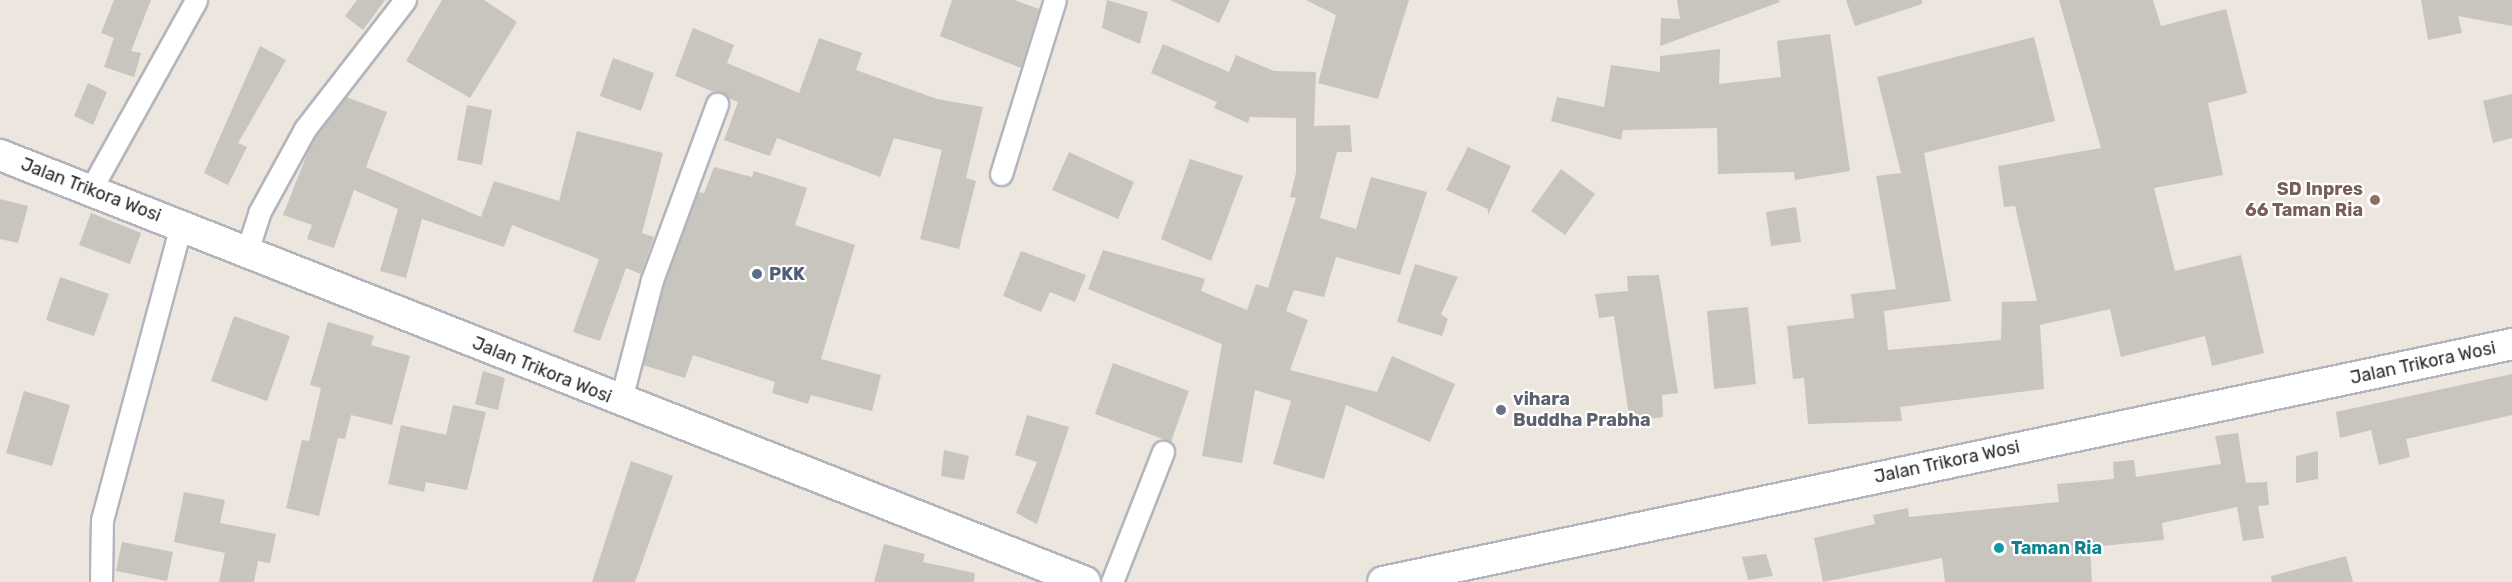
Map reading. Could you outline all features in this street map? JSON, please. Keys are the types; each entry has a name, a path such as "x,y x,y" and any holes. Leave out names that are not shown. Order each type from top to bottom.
{"street":[{"path":"91,189 196,0"},
{"path":"247,251 260,213 305,129 405,0"},
{"path":"1001,174 1055,0"},
{"path":"620,403 652,280 717,104"},
{"name":"Jalan Trikora Wosi","path":"0,155 247,251 620,403 1085,582"},
{"path":"100,582 102,519 181,225"},
{"name":"Jalan Trikora Wosi","path":"1383,582 2512,344"},
{"path":"1112,582 1163,452"}],"building":[{"path":"114,0 151,0 131,51 141,53 134,77 104,67 114,38 101,33"},
{"path":"357,0 385,0 363,30 345,16"},
{"path":"442,0 484,0 517,22 470,98 406,61"},
{"path":"952,0 1014,0 1039,9 1021,68 940,36"},
{"path":"1107,0 1148,12 1140,44 1102,28"},
{"path":"1170,0 1230,0 1219,23"},
{"path":"1306,0 1409,0 1378,99 1318,83 1336,15"},
{"path":"1677,0 1779,0 1780,2 1660,46 1661,18 1680,19"},
{"path":"1846,0 1922,0 1922,4 1855,26"},
{"path":"2059,0 2153,0 2161,26 2226,9 2247,93 2208,103 2223,175 2154,188 2175,271 2241,255 2264,353 2212,366 2205,336 2121,357 2110,309 2040,325 2044,389 1900,407 1902,421 1808,424 1804,378 1793,379 1787,326 1854,318 1851,294 1896,289 1876,176 1901,173 1877,77 2034,37 2055,121 1924,153 1951,301 1884,311 1888,350 2001,340 2002,302 2037,301 2015,206 2004,207 1998,166 2101,148"},
{"path":"2421,0 2512,0 2512,26 2458,16 2462,33 2428,40"},
{"path":"693,28 734,45 727,63 799,93 819,38 862,53 856,70 937,99 983,107 966,178 976,181 959,249 920,239 942,150 894,138 880,177 777,138 770,156 724,140 738,102 675,76"},
{"path":"1830,34 1850,171 1795,180 1794,172 1718,174 1717,128 1623,130 1621,140 1551,121 1557,97 1604,107 1611,65 1660,72 1660,56 1720,49 1719,84 1781,77 1777,41"},
{"path":"1163,44 1229,72 1236,55 1274,71 1316,72 1314,126 1350,125 1352,152 1337,152 1320,218 1356,229 1371,177 1427,192 1400,275 1336,257 1324,297 1294,290 1286,311 1308,320 1290,370 1377,392 1392,356 1455,384 1430,442 1346,405 1324,479 1273,464 1291,401 1255,390 1242,463 1202,456 1222,344 1088,289 1103,250 1205,279 1201,291 1247,310 1256,284 1268,288 1296,198 1290,197 1296,173 1296,118 1250,117 1248,123 1214,108 1217,102 1151,73"},
{"path":"260,46 286,60 238,143 247,147 228,185 204,173"},
{"path":"613,58 654,73 641,111 600,96"},
{"path":"88,83 107,92 93,125 74,116"},
{"path":"2512,94 2512,138 2493,143 2483,101"},
{"path":"346,97 387,112 366,167 481,217 494,181 559,201 577,131 663,153 642,233 654,237 641,274 626,268 600,341 573,332 599,259 512,225 504,247 422,219 406,278 380,271 398,209 354,190 334,248 307,239 312,225 283,215 311,144"},
{"path":"467,105 492,110 482,165 457,160"},
{"path":"1468,147 1511,166 1488,215 1488,209 1446,190"},
{"path":"1069,152 1134,182 1118,219 1052,190"},
{"path":"1190,159 1243,176 1211,261 1161,239"},
{"path":"714,167 752,177 754,171 807,188 795,225 855,245 821,359 881,375 872,411 811,395 808,404 772,393 775,382 693,355 685,378 643,365 664,284 698,192 704,193"},
{"path":"1561,169 1595,194 1565,235 1531,211"},
{"path":"0,199 28,206 18,243 0,239"},
{"path":"1796,207 1801,242 1771,246 1766,212"},
{"path":"91,213 141,233 130,264 79,245"},
{"path":"1021,251 1086,275 1075,302 1050,292 1041,312 1003,296"},
{"path":"1415,264 1458,277 1441,314 1448,319 1442,336 1397,322"},
{"path":"1659,275 1678,393 1662,395 1663,417 1630,422 1614,316 1599,318 1595,294 1628,291 1627,276"},
{"path":"60,277 109,294 94,336 46,320"},
{"path":"1748,307 1756,384 1714,389 1707,311"},
{"path":"234,316 290,336 267,401 211,381"},
{"path":"328,322 374,336 371,345 410,356 392,425 351,415 345,439 338,438 319,516 286,508 302,440 309,441 321,388 310,385"},
{"path":"1113,363 1189,391 1171,442 1095,414"},
{"path":"483,371 505,378 498,410 475,404"},
{"path":"2512,374 2512,415 2406,439 2410,457 2379,465 2371,430 2340,438 2336,412"},
{"path":"24,391 70,405 52,466 6,453"},
{"path":"453,405 486,412 467,490 426,482 424,492 388,484 401,425 446,435"},
{"path":"1027,415 1069,427 1037,524 1016,513 1037,462 1015,455"},
{"path":"2238,433 2246,483 2267,482 2269,505 2258,506 2264,538 2243,541 2237,507 2162,523 2164,540 2090,547 2092,582 1945,582 1942,558 1823,582 1814,538 1875,524 1873,515 1908,508 1909,517 2059,502 2057,484 2114,479 2113,462 2134,460 2136,477 2221,464 2215,436"},
{"path":"944,450 969,456 964,480 941,476"},
{"path":"2318,451 2318,479 2296,483 2296,456"},
{"path":"631,461 673,476 635,582 592,582"},
{"path":"184,492 225,500 220,523 276,534 270,563 258,561 254,582 219,582 225,553 174,542"},
{"path":"122,542 173,552 167,581 116,571"},
{"path":"884,544 925,554 923,562 975,573 974,582 874,582"},
{"path":"1766,554 1773,576 1748,580 1742,557"},
{"path":"2346,556 2353,582 2272,582 2271,576"}],"place":[{"name":"SD Inpres 66 Taman Ria","path":"2375,200"},
{"name":"PKK","path":"757,274"},
{"name":"vihara Buddha Prabha","path":"1501,410"},
{"name":"Taman Ria","path":"1999,548"}]}
